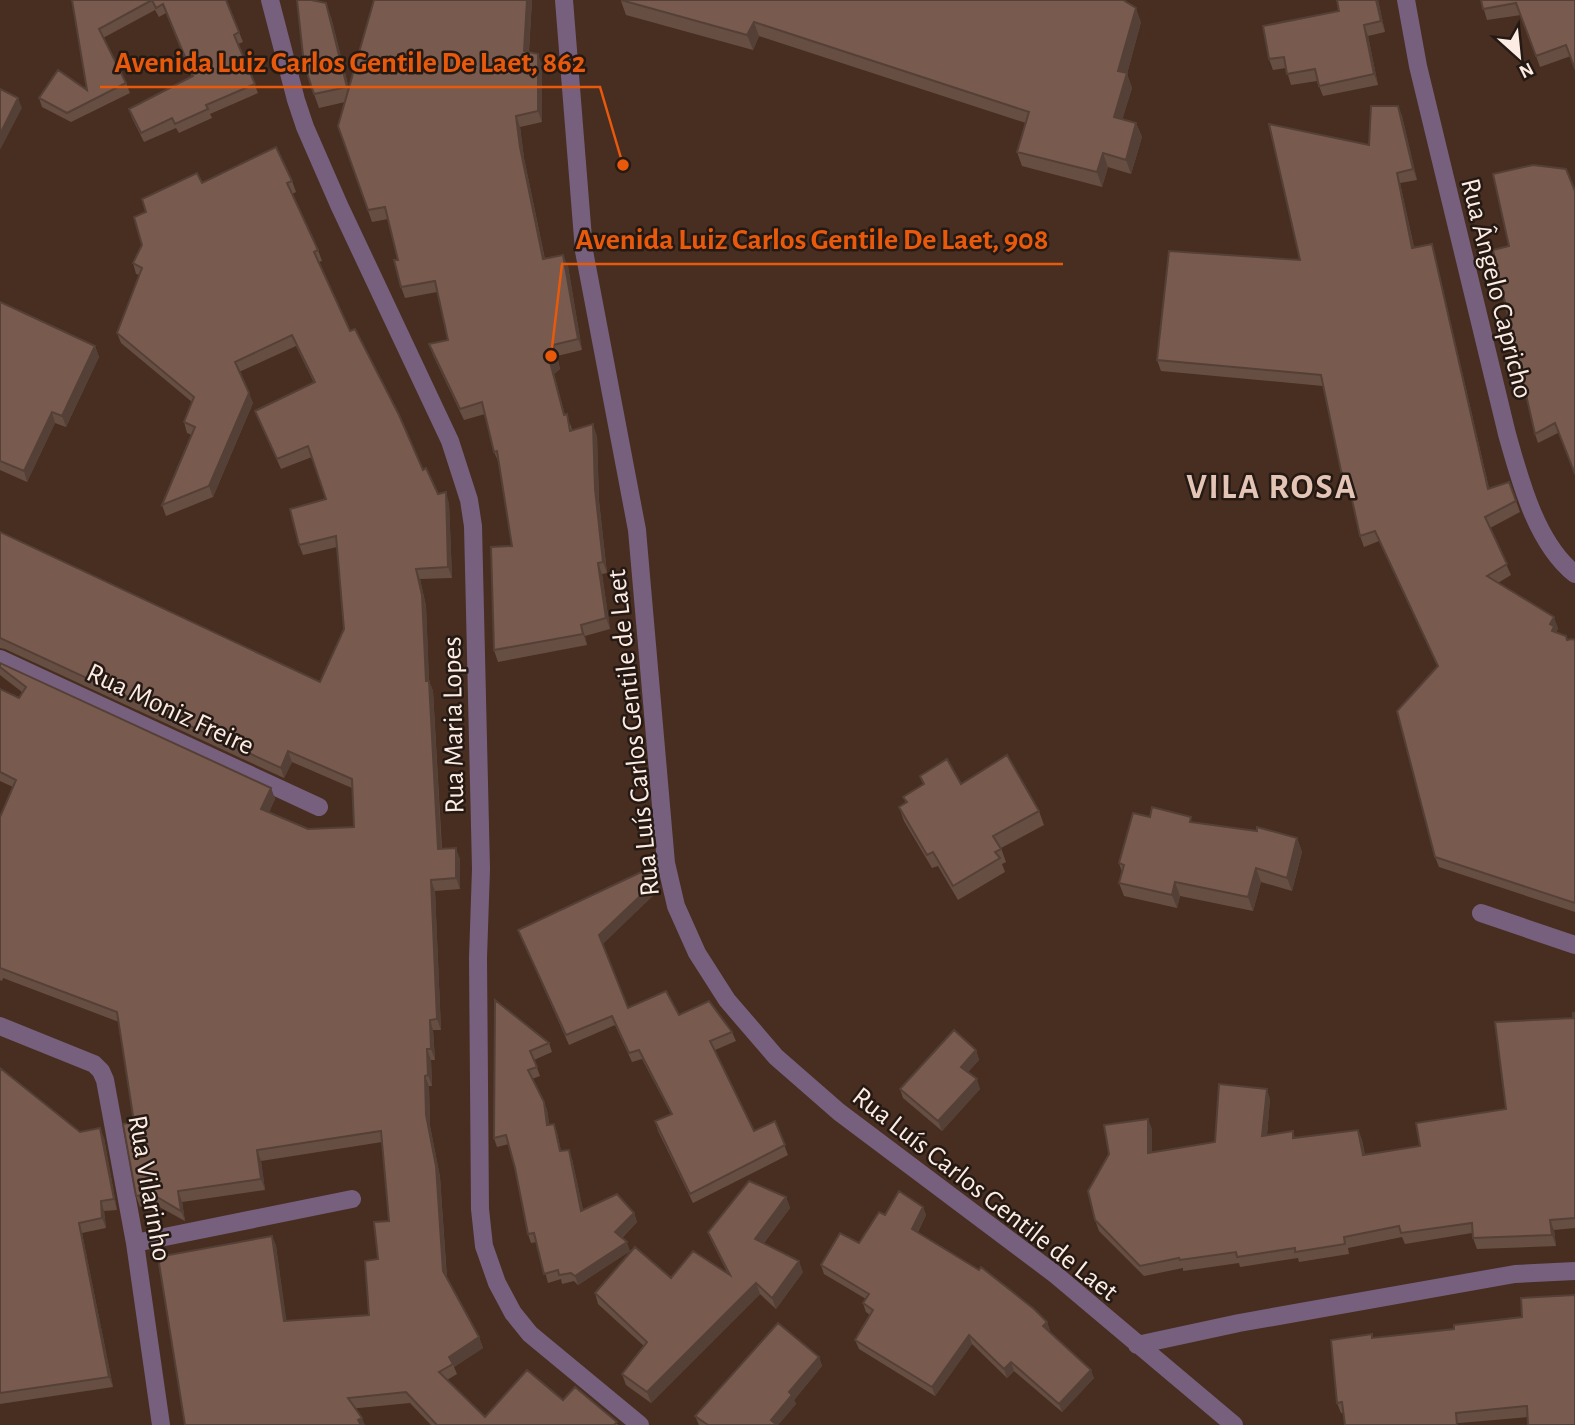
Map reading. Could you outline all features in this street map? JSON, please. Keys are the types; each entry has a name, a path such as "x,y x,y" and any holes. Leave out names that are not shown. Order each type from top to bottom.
{"street":[{"name":"Rua Maria Lopes","path":"270,0 305,127 339,205 435,405 469,500 473,538 479,724 481,869 478,1018 480,1209 484,1246 497,1283 513,1313 530,1334 640,1425"},
{"name":"Rua Luís Carlos Gentile de Laet","path":"564,0 584,251 637,530 666,863 676,906 697,953 720,988 776,1057 839,1112 1056,1275 1234,1425"},
{"name":"Rua Ângelo Capricho","path":"1406,0 1418,66 1521,484 1551,547 1575,574"},
{"name":"Rua Moniz Freire","path":"0,659 320,807"},
{"path":"1481,913 1575,945"},
{"name":"Rua Vilarinho","path":"0,1026 94,1064 105,1080 135,1243 161,1425"},
{"path":"135,1243 352,1199"},
{"path":"1137,1345 1252,1320 1515,1274 1575,1271"}],"building":[{"path":"72,0 152,0 99,29 126,83 67,113 39,98 58,70 87,90"},
{"path":"152,0 226,0 239,32 234,35 255,84 206,105 208,109 175,124 172,118 141,133 129,109 193,76 163,4 156,8"},
{"path":"297,0 326,3 347,87 314,94 304,64"},
{"path":"374,0 527,0 524,51 538,54 538,111 516,116 520,147 543,259 563,255 578,339 553,345 556,357 550,362 570,431 593,424 595,489 603,562 598,563 606,618 581,625 583,634 494,650 491,547 512,546 497,451 494,452 482,402 460,409 429,344 448,340 435,281 401,287 394,260 398,260 385,207 368,210 338,126"},
{"path":"621,0 1123,0 1136,8 1118,71 1127,73 1114,117 1136,123 1126,160 1103,153 1097,172 1017,152 1029,112 754,22 747,35"},
{"path":"1337,0 1376,0 1381,21 1364,25 1374,74 1319,86 1315,69 1287,74 1284,57 1269,59 1263,26 1339,11"},
{"path":"1481,0 1575,0 1575,69 1566,45 1536,56 1516,3 1483,9"},
{"path":"0,89 18,98 0,134"},
{"path":"1371,106 1398,106 1413,169 1397,173 1412,248 1432,244 1488,489 1509,482 1516,501 1485,517 1507,564 1487,576 1554,617 1550,624 1554,626 1552,631 1566,636 1567,640 1575,640 1575,903 1435,857 1397,711 1438,666 1375,531 1360,536 1349,486 1341,471 1321,375 1157,360 1169,251 1300,260 1269,124 1369,145"},
{"path":"276,147 292,181 287,183 318,250 314,252 350,331 355,329 399,415 423,470 426,468 438,494 446,492 448,567 416,569 422,595 426,681 429,681 438,849 456,848 456,878 431,880 437,1019 430,1020 431,1049 427,1049 428,1075 425,1076 426,1115 436,1166 443,1271 479,1337 449,1357 453,1364 439,1372 485,1417 527,1370 563,1400 575,1387 617,1422 614,1425 437,1425 406,1392 348,1398 362,1418 358,1420 361,1425 185,1425 158,1257 272,1236 284,1321 369,1315 365,1261 378,1259 374,1222 389,1221 381,1131 257,1150 261,1179 178,1191 181,1211 152,1194 136,1196 123,1124 134,1122 117,1012 0,968 0,817 16,780 0,772 0,689 19,698 26,687 0,667 0,663 271,788 261,809 308,829 354,827 352,779 288,751 281,768 0,638 0,532 320,682 344,629 336,536 299,545 290,509 326,499 308,446 277,459 255,411 315,382 292,335 235,362 249,393 209,486 162,505 195,427 184,422 194,397 117,333 142,268 133,263 142,245 134,217 146,212 142,199 197,173 202,183"},
{"path":"1533,165 1566,169 1575,191 1575,474 1555,423 1535,434 1493,250 1509,246 1493,174"},
{"path":"0,302 95,346 62,416 52,412 24,471 0,461"},
{"path":"1007,755 1039,811 993,836 1001,849 995,852 1000,858 953,886 933,852 927,855 899,807 907,802 903,797 924,784 920,776 947,759 961,784"},
{"path":"1152,807 1191,817 1190,822 1257,831 1257,827 1297,838 1287,878 1256,868 1248,897 1175,882 1172,895 1119,883 1124,865 1119,863 1133,813 1150,817"},
{"path":"654,866 657,880 599,935 628,1008 666,991 679,1015 709,1001 732,1032 710,1041 754,1131 775,1121 785,1145 690,1194 655,1121 672,1114 639,1050 629,1053 612,1016 566,1035 518,930"},
{"path":"495,1000 549,1043 530,1051 537,1067 528,1070 544,1102 547,1125 554,1124 560,1151 569,1150 581,1211 617,1194 634,1213 615,1232 627,1242 575,1276 571,1273 559,1275 558,1270 544,1274 534,1233 528,1234 506,1135 494,1138"},
{"path":"1573,1013 1575,1218 1550,1220 1552,1235 1473,1238 1472,1223 1401,1233 1399,1226 1344,1237 1345,1244 1295,1252 1295,1248 1237,1257 1236,1252 1179,1258 1140,1266 1095,1220 1088,1191 1109,1154 1104,1125 1148,1119 1148,1153 1215,1142 1219,1084 1267,1089 1262,1136 1293,1131 1293,1138 1358,1130 1363,1155 1420,1146 1416,1123 1506,1109 1495,1022 1573,1018"},
{"path":"954,1030 976,1050 961,1067 977,1079 938,1121 900,1089"},
{"path":"0,1068 80,1132 100,1128 114,1199 101,1201 102,1218 79,1223 109,1377 0,1393"},
{"path":"749,1181 786,1197 755,1239 799,1261 772,1298 756,1283 647,1392 622,1374 647,1342 595,1293 635,1247 671,1278 693,1251 730,1275 708,1232"},
{"path":"899,1191 923,1207 912,1229 979,1270 981,1267 1034,1309 1047,1322 1043,1326 1091,1370 1059,1404 1011,1362 1004,1369 969,1335 932,1387 855,1340 873,1310 863,1303 869,1294 821,1265 840,1233 859,1243 879,1212 885,1215"},
{"path":"1575,1295 1575,1425 1528,1425 1527,1406 1456,1413 1457,1425 1345,1425 1342,1402 1337,1403 1331,1340 1372,1334 1372,1338 1454,1329 1454,1325 1522,1317 1521,1298"},
{"path":"778,1323 819,1357 789,1392 792,1395 771,1420 777,1425 708,1425 695,1416"}],"place":[{"name":"Avenida Luiz Carlos Gentile De Laet, 862","path":"623,165"},
{"name":"Avenida Luiz Carlos Gentile De Laet, 908","path":"551,356"}],"district":[{"name":"VILA ROSA","path":"1272,486"}]}
